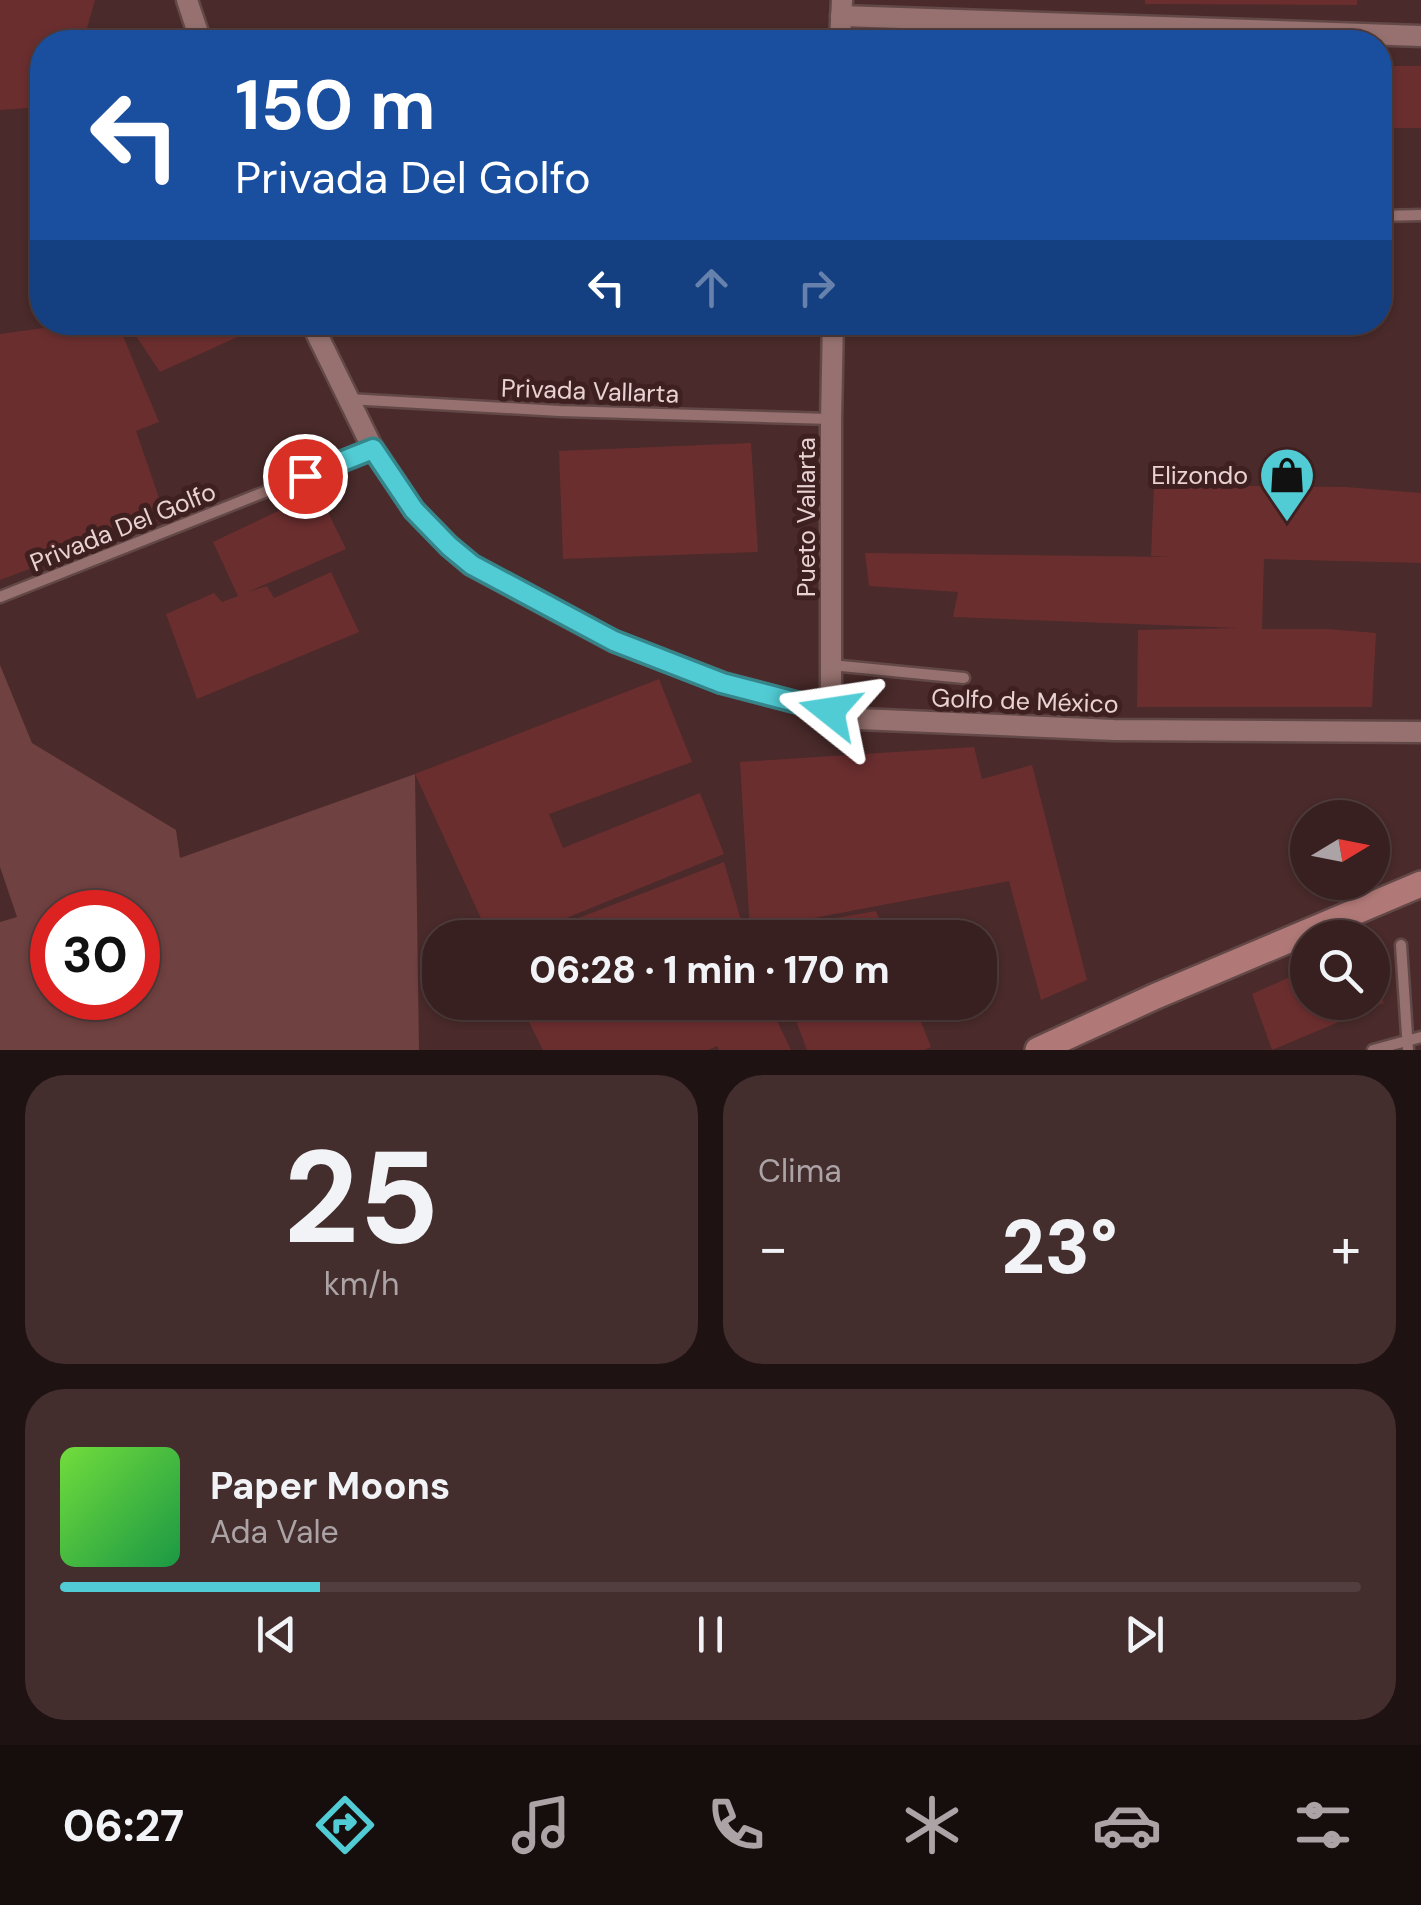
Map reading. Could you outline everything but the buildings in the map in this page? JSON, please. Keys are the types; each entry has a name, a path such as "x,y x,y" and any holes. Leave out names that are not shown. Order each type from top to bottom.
{"street":[{"path":"188,0 198,30"},
{"path":"841,8 1297,30"},
{"path":"1392,35 1421,36"},
{"name":"Golfo de México","path":"317,335 373,449 414,510 449,546 472,565 614,641 722,683 859,718 1114,730 1421,732"},
{"name":"Pueto Vallarta","path":"830,711 833,335"},
{"path":"1038,1050 1421,884"}],"lane":[{"path":"1392,215 1421,214"},
{"name":"Privada Vallarta","path":"348,399 560,411 831,419"},
{"name":"Privada Del Golfo","path":"0,597 373,449"},
{"path":"831,665 964,678"},
{"path":"1401,945 1408,1044"},
{"path":"1373,1050 1408,1044 1421,1037"}],"shaded area":[{"path":"0,665 32,743 176,830 180,858 415,774 419,1050 0,1050 0,922 17,917 0,867"}],"place":[{"name":"Elizondo","path":"1287,524"}],"route":[{"path":"305,476 373,449 414,510 472,565 614,641 722,683 830,711"}]}
